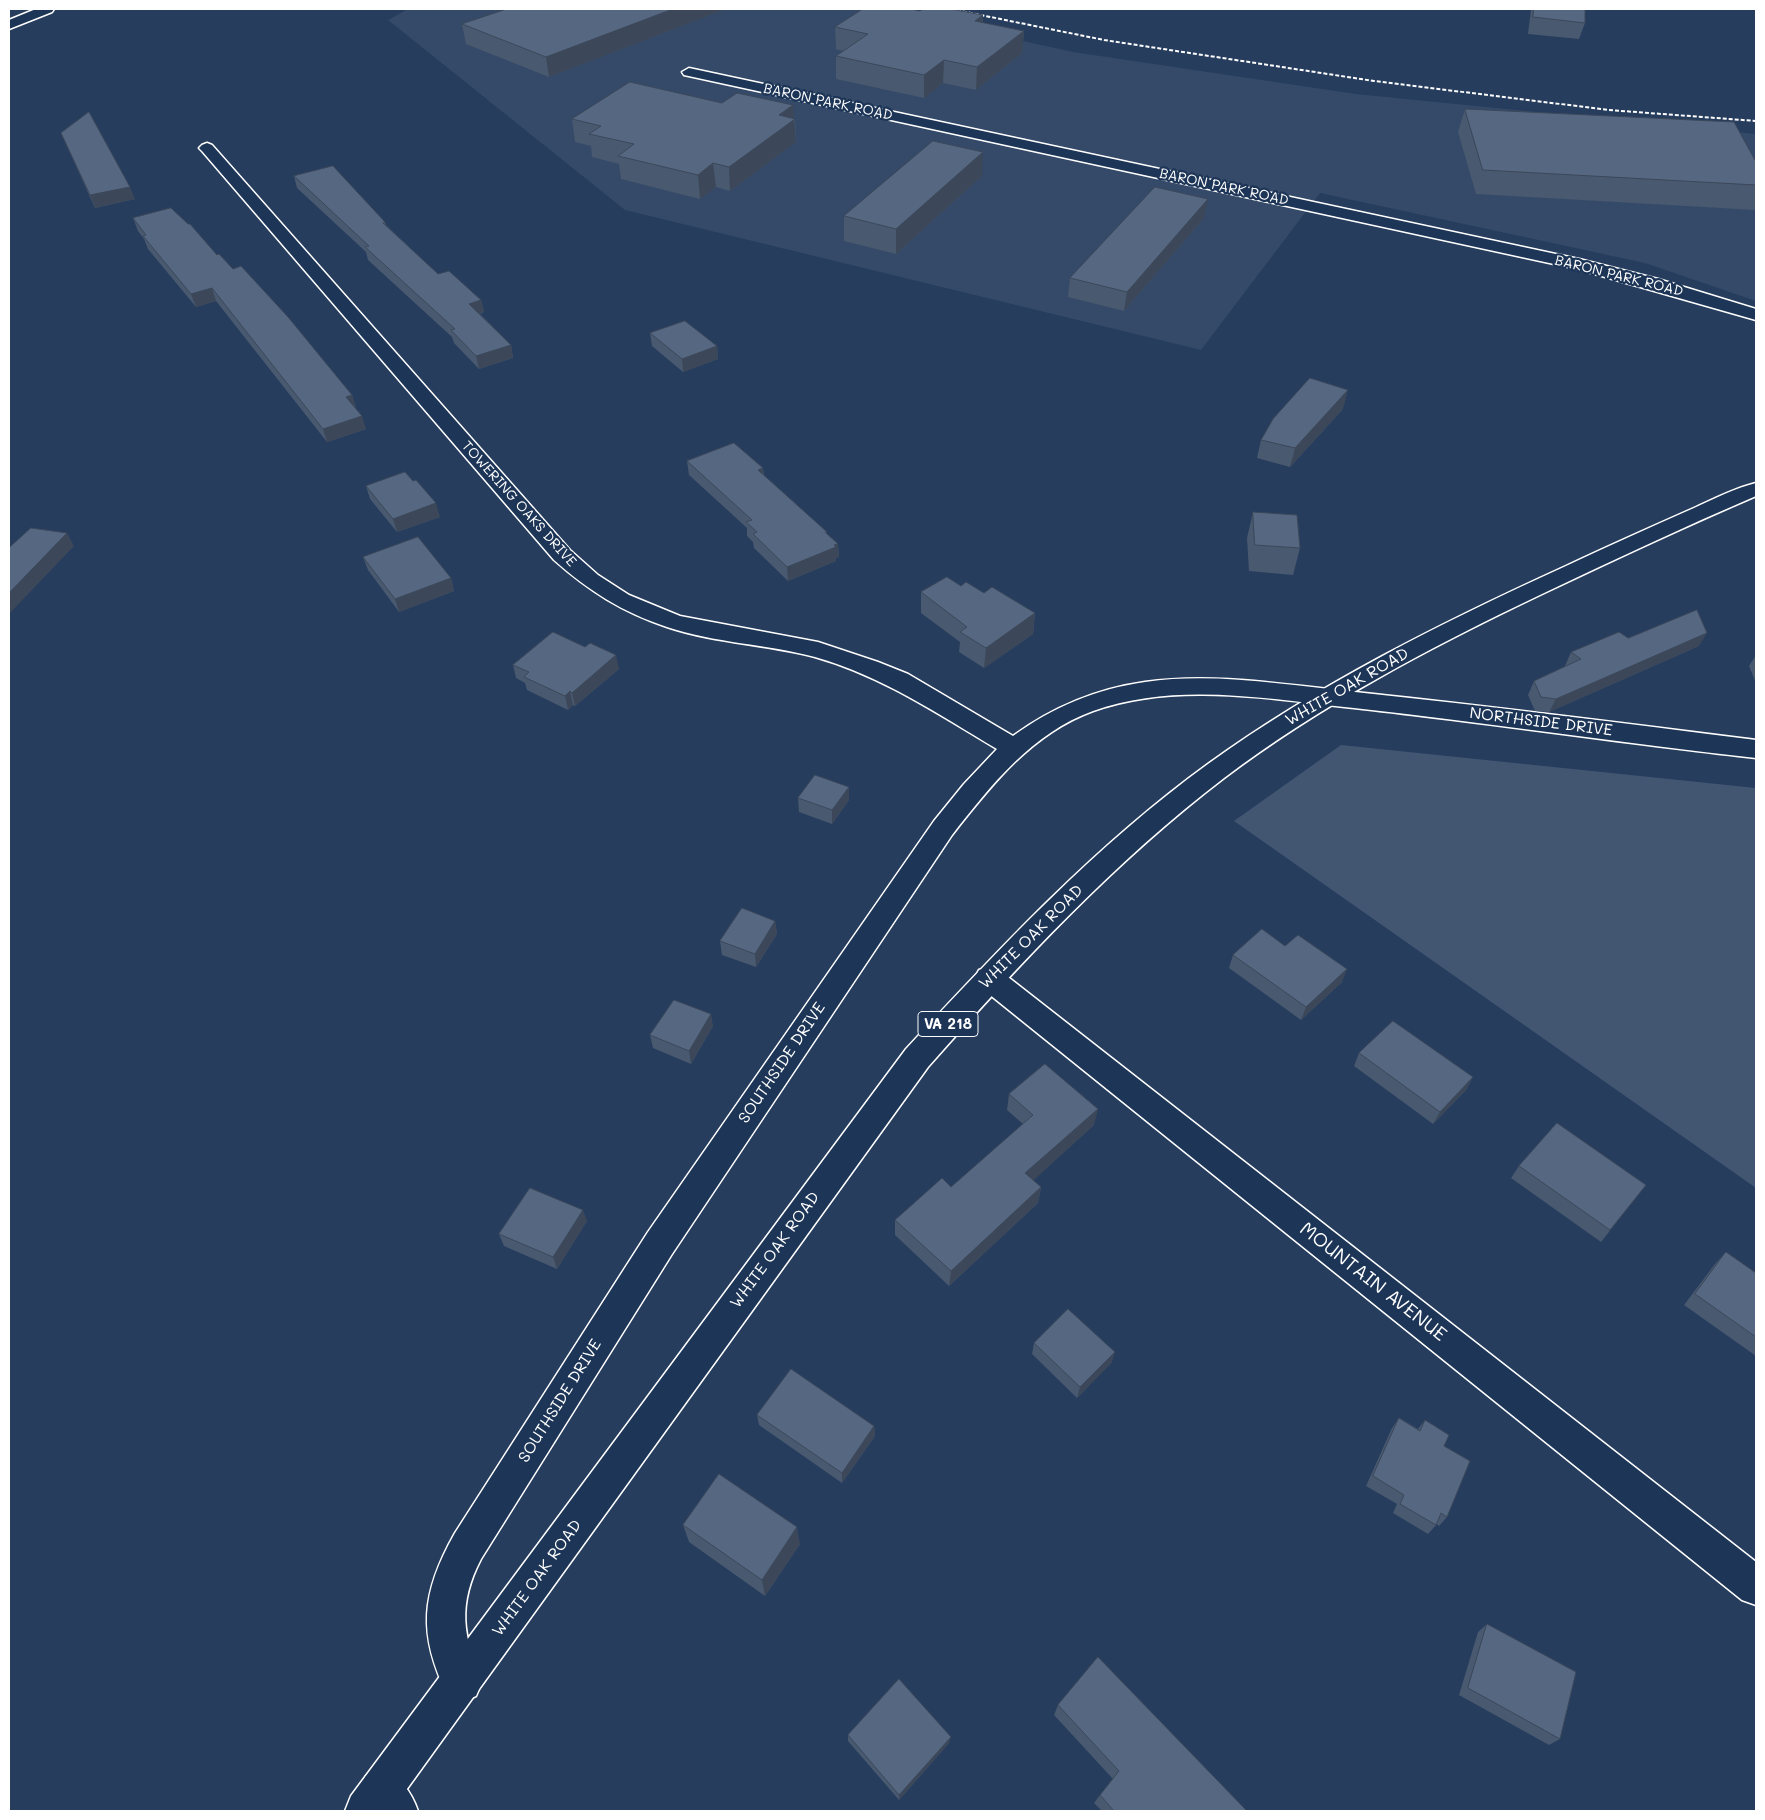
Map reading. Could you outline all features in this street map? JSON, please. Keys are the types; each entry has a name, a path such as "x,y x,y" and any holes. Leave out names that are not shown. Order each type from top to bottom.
{"street":[{"path":"9,25 47,9"},
{"name":"BARON PARK ROAD","path":"689,72 1579,264 1652,283 1756,315"},
{"name":"TOWERING OAKS DRIVE","path":"207,148 562,555 590,580 622,600 675,622 818,650 870,667 900,680 1013,747"},
{"name":"WHITE OAK ROAD","path":"381,1805 462,1682 785,1236 917,1058 989,978 1126,845 1220,769 1326,697 1472,618 1684,519 1756,489"},
{"name":"SOUTHSIDE DRIVE","path":"462,1682 455,1669 446,1641 445,1610 451,1580 468,1546 688,1202 943,828 985,774 1013,747 1045,724 1075,710 1122,693 1163,688 1214,687 1326,697"},
{"name":"NORTHSIDE DRIVE","path":"1326,697 1756,749"},
{"name":"MOUNTAIN AVENUE","path":"989,978 1756,1586"}],"shaded area":[{"path":"408,9 878,9 1073,52 1356,94 1756,134 1756,301 1645,263 1320,193 1201,350 625,210 388,20"},
{"path":"1341,745 1756,788 1756,1188 1234,821"}],"building":[{"path":"507,9 673,9 546,57 462,24"},
{"path":"863,9 911,9 920,11 923,9 951,9 983,15 975,21 1024,31 977,67 944,60 924,75 836,56 868,34 835,27"},
{"path":"1534,9 1585,9 1585,23 1533,17"},
{"path":"630,82 722,103 737,93 793,105 779,115 795,119 729,167 713,163 698,175 618,156 634,144 589,134 601,126 572,119"},
{"path":"1465,109 1734,122 1756,162 1756,185 1483,170"},
{"path":"89,112 130,187 90,195 61,133"},
{"path":"933,141 983,152 896,229 844,216"},
{"path":"333,166 385,222 383,223 438,274 449,271 481,300 469,304 511,345 476,356 451,330 455,329 365,247 369,246 294,176"},
{"path":"1155,187 1208,199 1127,292 1070,278"},
{"path":"171,208 190,224 217,255 219,254 233,269 241,266 288,317 352,395 346,397 362,416 323,429 212,288 191,294 143,236 146,235 133,218"},
{"path":"685,321 717,346 682,359 650,333"},
{"path":"1310,378 1348,390 1295,448 1261,440 1273,419"},
{"path":"734,443 763,468 758,470 827,532 825,532 838,544 834,545 836,547 787,567 753,534 757,532 746,522 752,520 687,461"},
{"path":"405,472 413,481 416,480 436,503 393,519 366,486"},
{"path":"1253,512 1297,515 1300,548 1255,545"},
{"path":"31,528 67,533 9,593 9,548"},
{"path":"418,537 451,578 395,599 363,557"},
{"path":"947,577 961,586 966,582 984,593 992,587 1035,613 986,648 960,632 967,627 921,592"},
{"path":"1697,610 1707,633 1556,699 1541,697 1534,681 1581,659 1571,652 1619,632 1628,638"},
{"path":"553,632 585,647 590,643 616,655 572,693 570,691 565,696 524,677 529,672 513,665"},
{"path":"815,775 849,787 832,810 798,798"},
{"path":"742,908 775,921 755,954 720,941"},
{"path":"1262,929 1285,946 1298,935 1347,969 1306,1007 1233,955"},
{"path":"674,1000 711,1014 689,1051 650,1035"},
{"path":"1393,1021 1473,1077 1440,1112 1359,1053"},
{"path":"1045,1064 1098,1109 1025,1173 1041,1187 951,1271 895,1220 942,1178 951,1187 1033,1115 1009,1094"},
{"path":"1557,1123 1646,1185 1610,1230 1519,1166"},
{"path":"530,1188 583,1210 553,1257 499,1234"},
{"path":"1726,1252 1756,1273 1756,1337 1695,1294"},
{"path":"1068,1309 1115,1352 1080,1387 1034,1343"},
{"path":"791,1369 874,1426 842,1473 757,1415"},
{"path":"1399,1418 1420,1431 1425,1420 1449,1435 1444,1446 1470,1461 1447,1517 1441,1513 1436,1525 1400,1504 1404,1495 1373,1476"},
{"path":"719,1474 797,1527 762,1580 683,1525"},
{"path":"1487,1624 1576,1672 1560,1739 1468,1688"},
{"path":"1098,1657 1247,1811 1114,1811 1100,1795 1119,1771 1058,1705"},
{"path":"899,1679 951,1737 899,1795 848,1735"}],"railway":[{"path":"951,9 1104,40 1374,81 1609,110 1756,121"}]}
